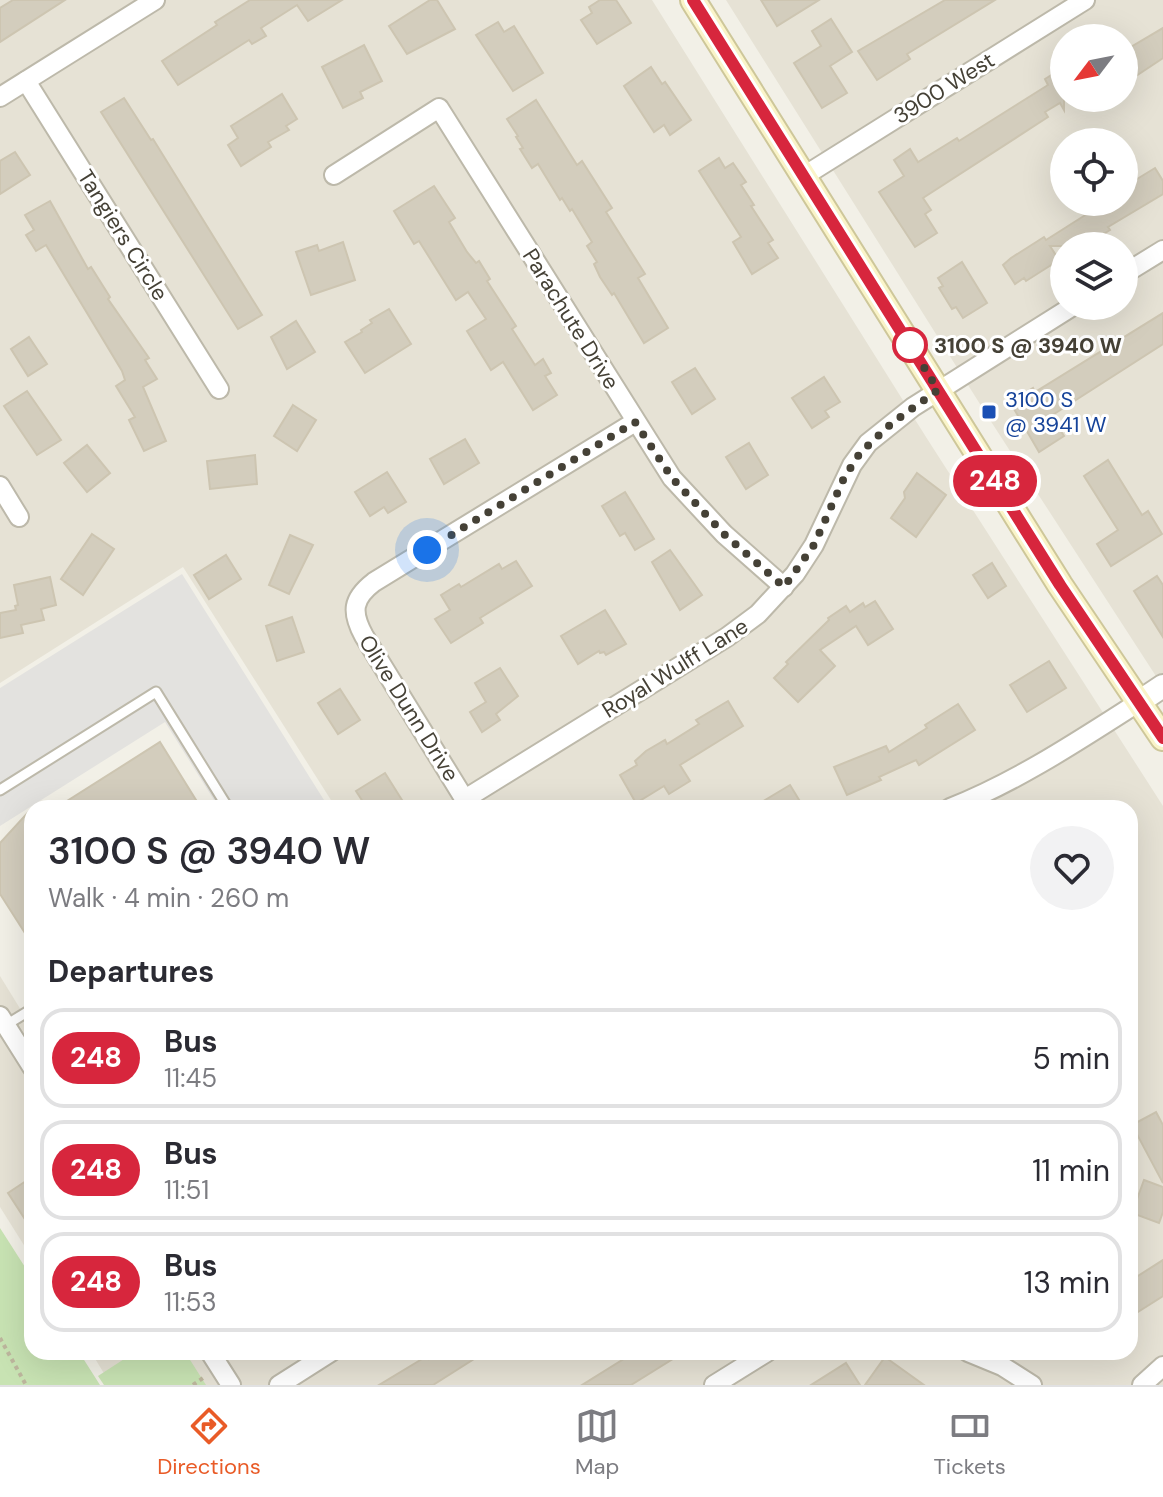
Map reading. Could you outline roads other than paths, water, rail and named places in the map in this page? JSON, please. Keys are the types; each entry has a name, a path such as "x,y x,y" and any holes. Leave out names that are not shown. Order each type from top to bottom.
{"main road":[{"path":"693,0 1060,585 1163,738"}],"street":[{"path":"0,97 155,0"},
{"name":"3900 West","path":"804,176 1085,0"},
{"name":"Tangiers Circle","path":"26,81 219,389"},
{"name":"Parachute Drive","path":"334,175 439,108 672,478 724,534 784,587"},
{"path":"1138,265 1163,250"},
{"name":"Royal Wulff Lane","path":"474,800 758,614 784,587 814,545 844,478 860,453 892,423 938,390 1050,320"},
{"name":"Olive Dunn Drive","path":"466,800 364,636 354,616 353,605 374,582 635,422"},
{"path":"0,486 19,517"},
{"path":"969,800 1041,764 1163,686"},
{"path":"3,1020 24,1054"},
{"path":"215,1360 231,1385"},
{"path":"279,1385 318,1360"},
{"path":"714,1385 754,1360"},
{"path":"987,1360 1032,1385"},
{"path":"1142,1385 1163,1366"}],"lane":[{"path":"0,790 156,692 223,800"},
{"path":"3,1020 24,1012"}],"place":[{"name":"3100 S @ 3940 W","path":"910,345"},
{"name":"3100 S @ 3941 W","path":"989,412"}]}
